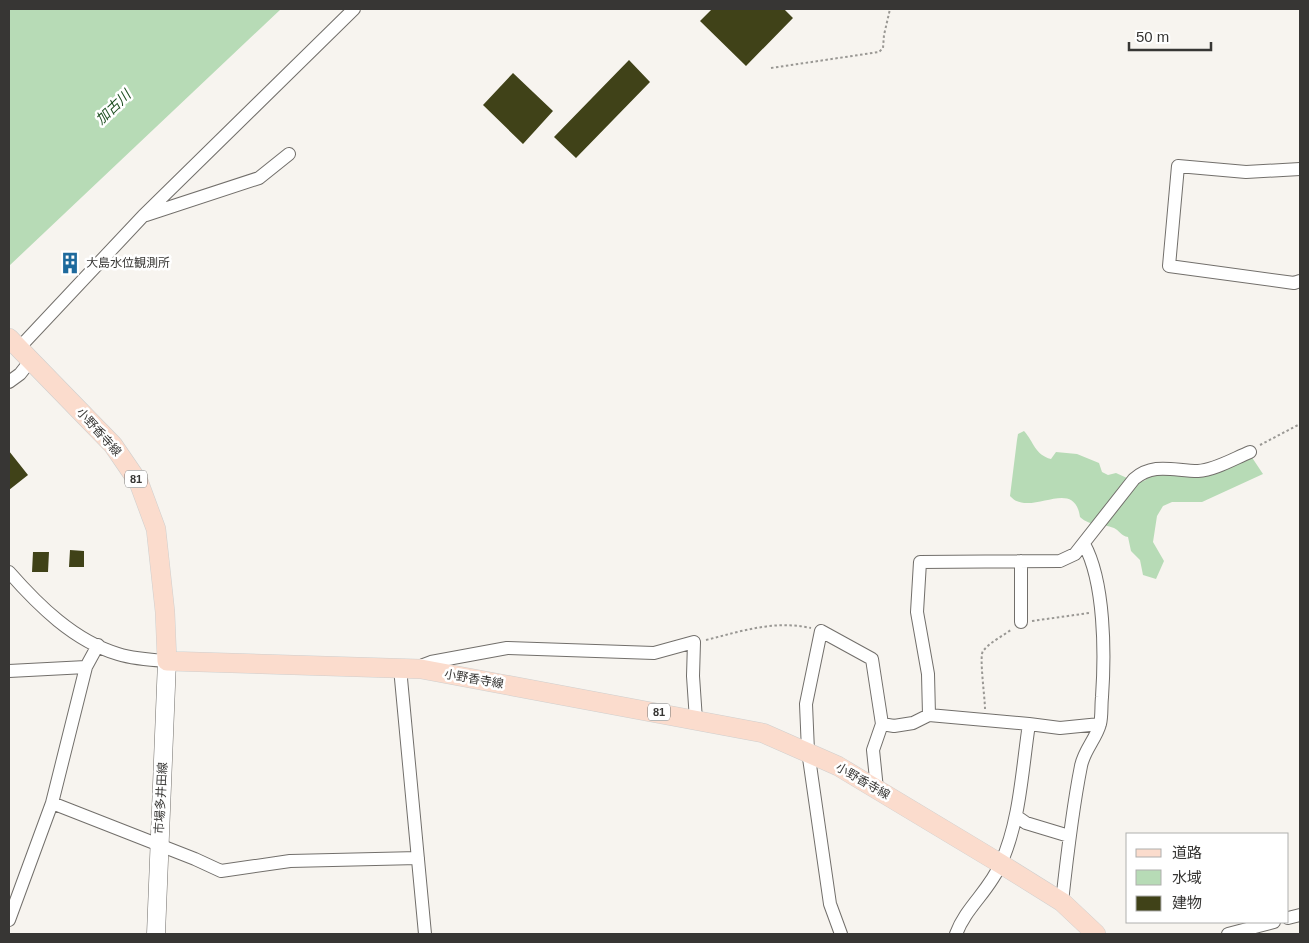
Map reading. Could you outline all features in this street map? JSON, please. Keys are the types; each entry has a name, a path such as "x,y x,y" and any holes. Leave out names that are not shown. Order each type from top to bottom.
{"main road":[{"name":"小野香寺線","path":"17,347 113,445 139,483 156,529 165,612 167,661 421,669 763,733 808,751 877,789 1062,902 1096,934"},
{"name":"市場多井田線","path":"156,934 167,661"}],"street":[{"path":"9,382 20,374 17,347 143,216 354,9"},
{"path":"143,216 259,178 289,154"},
{"path":"1300,169 1246,172 1178,166 1169,266 1294,282 1300,280"},
{"path":"929,715 928,674 917,612 920,562 1060,561 1075,554 1134,478 1151,468 1200,471 1250,452"},
{"path":"1062,902 1069,836 1082,763 1088,744 1100,724 1104,671 1101,611 1087,538"},
{"path":"1021,561 1021,622"},
{"path":"9,572 49,615 98,646 118,654 167,661"},
{"path":"840,934 830,904 808,751 806,704 821,631 872,659 882,724 873,750 877,789"},
{"path":"421,669 423,665 431,662 507,648 654,652 694,642 693,676 696,720"},
{"path":"9,920 52,803 86,667 98,646"},
{"path":"9,671 86,667"},
{"path":"400,668 426,934"},
{"path":"882,724 894,726 912,723 929,715 985,719 1060,728 1100,724"},
{"path":"956,934 962,918 1001,864 1016,816 1030,724"},
{"path":"52,803 221,871 290,861 418,858"},
{"path":"1016,816 1026,823 1069,836"},
{"path":"1228,934 1270,923"}],"path":[{"path":"771,68 879,52 883,48 890,9"},
{"path":"1250,452 1300,424"},
{"path":"985,719 984,678 980,661 983,651 1021,622 1101,611"},
{"path":"694,642 759,627 783,624 792,624 821,631"}],"water":[{"name":"加古川","path":"9,9 281,9 9,266"},
{"path":"1024,431 1038,451 1046,457 1051,459 1056,452 1077,454 1099,463 1102,472 1108,475 1116,473 1138,483 1146,480 1148,472 1205,475 1251,456 1263,474 1202,502 1172,502 1163,506 1157,516 1153,542 1164,561 1156,579 1143,575 1140,560 1131,551 1128,537 1114,528 1092,524 1084,520 1080,517 1076,505 1069,499 1060,498 1029,503 1019,502 1010,496 1018,434"}],"building":[{"path":"712,9 784,9 793,18 746,66 700,21"},
{"path":"629,60 650,82 576,158 554,137"},
{"path":"513,73 553,111 523,144 483,105"},
{"path":"9,451 28,475 9,490"},
{"path":"70,550 84,551 84,567 69,567"},
{"path":"33,552 49,552 48,572 32,572"}],"place":[{"name":"大島水位観測所","path":"70,263"}]}
